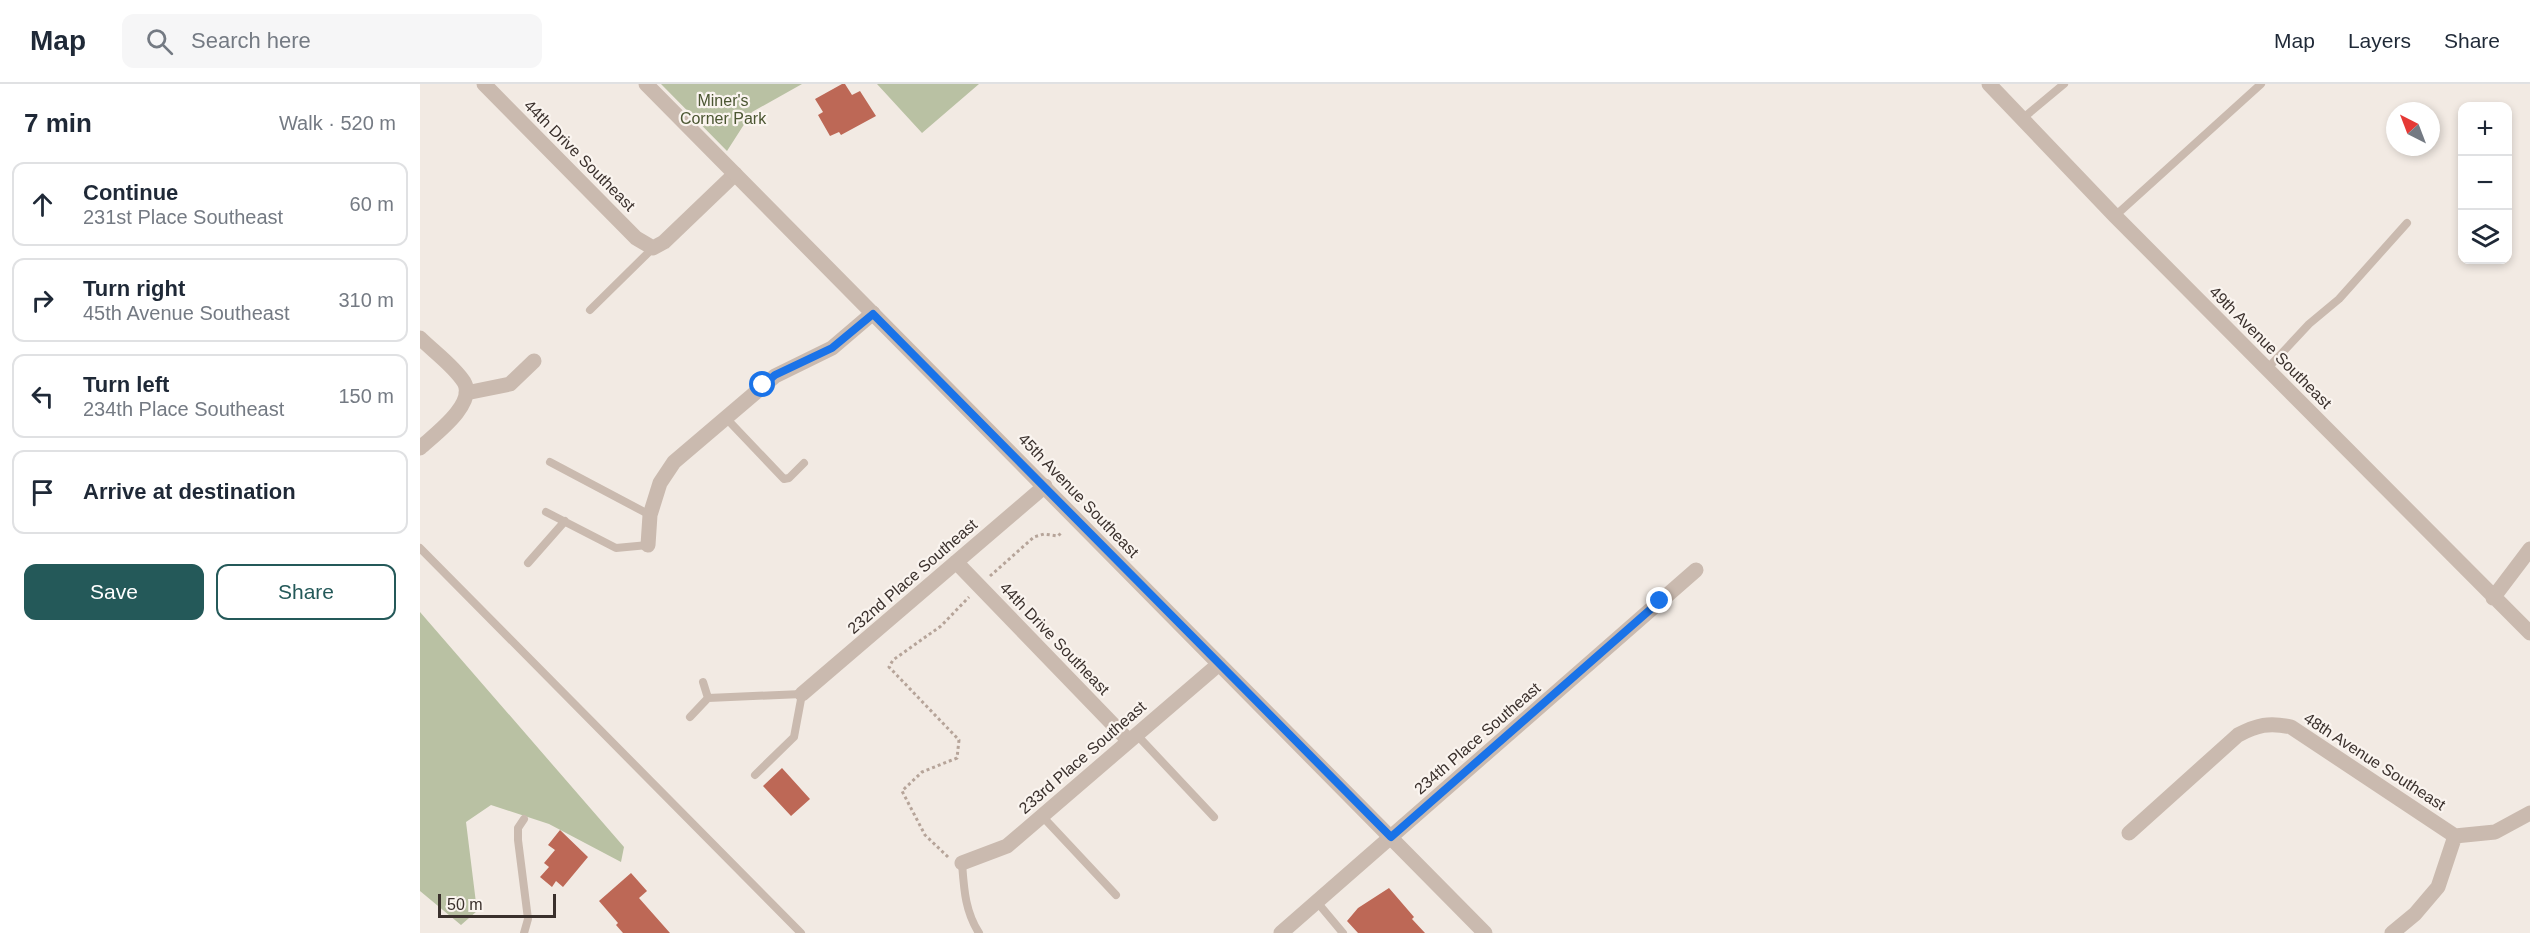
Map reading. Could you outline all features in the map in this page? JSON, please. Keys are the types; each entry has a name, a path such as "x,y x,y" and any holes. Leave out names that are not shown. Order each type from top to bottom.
{"street":[{"name":"44th Drive Southeast","path":"484,84 636,238 653,248"},
{"name":"45th Avenue Southeast","path":"646,84 1485,933"},
{"name":"49th Avenue Southeast","path":"1989,84 2115,216 2530,633"},
{"path":"653,248 664,242 735,174"},
{"path":"648,545 650,515 660,483 674,462 775,375 832,348 873,314"},
{"path":"420,338 464,382 466,393 463,406 420,448"},
{"path":"466,393 510,384 534,361"},
{"name":"232nd Place Southeast","path":"802,694 1045,486"},
{"path":"2493,598 2530,549"},
{"name":"44th Drive Southeast","path":"956,562 1132,737"},
{"name":"234th Place Southeast","path":"1281,933 1696,570"},
{"name":"233rd Place Southeast","path":"962,863 1007,846 1219,664"},
{"name":"48th Avenue Southeast","path":"2129,833 2238,735 2257,725 2273,723 2291,727 2455,836"},
{"path":"2392,933 2415,914 2438,887 2455,836 2495,832 2530,813"}],"lane":[{"path":"2022,119 2064,84"},
{"path":"2115,216 2261,84"},
{"path":"2267,369 2302,331 2339,299 2407,223"},
{"path":"590,310 653,248"},
{"path":"724,417 784,479 789,478 804,463"},
{"path":"550,462 650,515"},
{"path":"546,512 616,548 648,545"},
{"path":"528,563 565,521"},
{"path":"420,548 801,933"},
{"path":"703,682 708,698"},
{"path":"690,717 708,698 802,694 794,737 755,775"},
{"path":"1132,737 1214,817"},
{"path":"1042,816 1116,895"},
{"path":"524,819 518,828 518,840 528,919 524,933"},
{"path":"962,863 965,899 979,933"},
{"path":"1317,902 1343,933"}],"path":[{"path":"962,863 945,855 925,835 902,791 922,772 957,758 959,740 890,668 893,660 909,646 949,620 980,586 1034,537 1044,534 1058,536 1061,533"}],"green space":[{"name":"Miner's Corner Park","path":"661,84 802,84 752,112 727,151"},
{"path":"877,84 979,84 922,133"},
{"path":"420,612 624,847 621,862 549,824 491,805 466,822 477,911 461,925 420,891"}],"building":[{"path":"845,84 852,95 860,91 876,116 841,135 839,132 830,136 818,115 823,112 815,99"},
{"path":"782,768 810,799 791,816 763,786"},
{"path":"560,830 588,857 563,887 556,881 552,887 540,877 549,867 544,863 555,850 548,845"},
{"path":"631,873 647,891 639,898 670,933 623,933 616,925 618,923 599,901"},
{"path":"1389,888 1425,933 1358,933 1347,921 1358,908"}],"route":[{"path":"763,385 775,375 832,348 873,314 1391,837 1660,601"}]}
